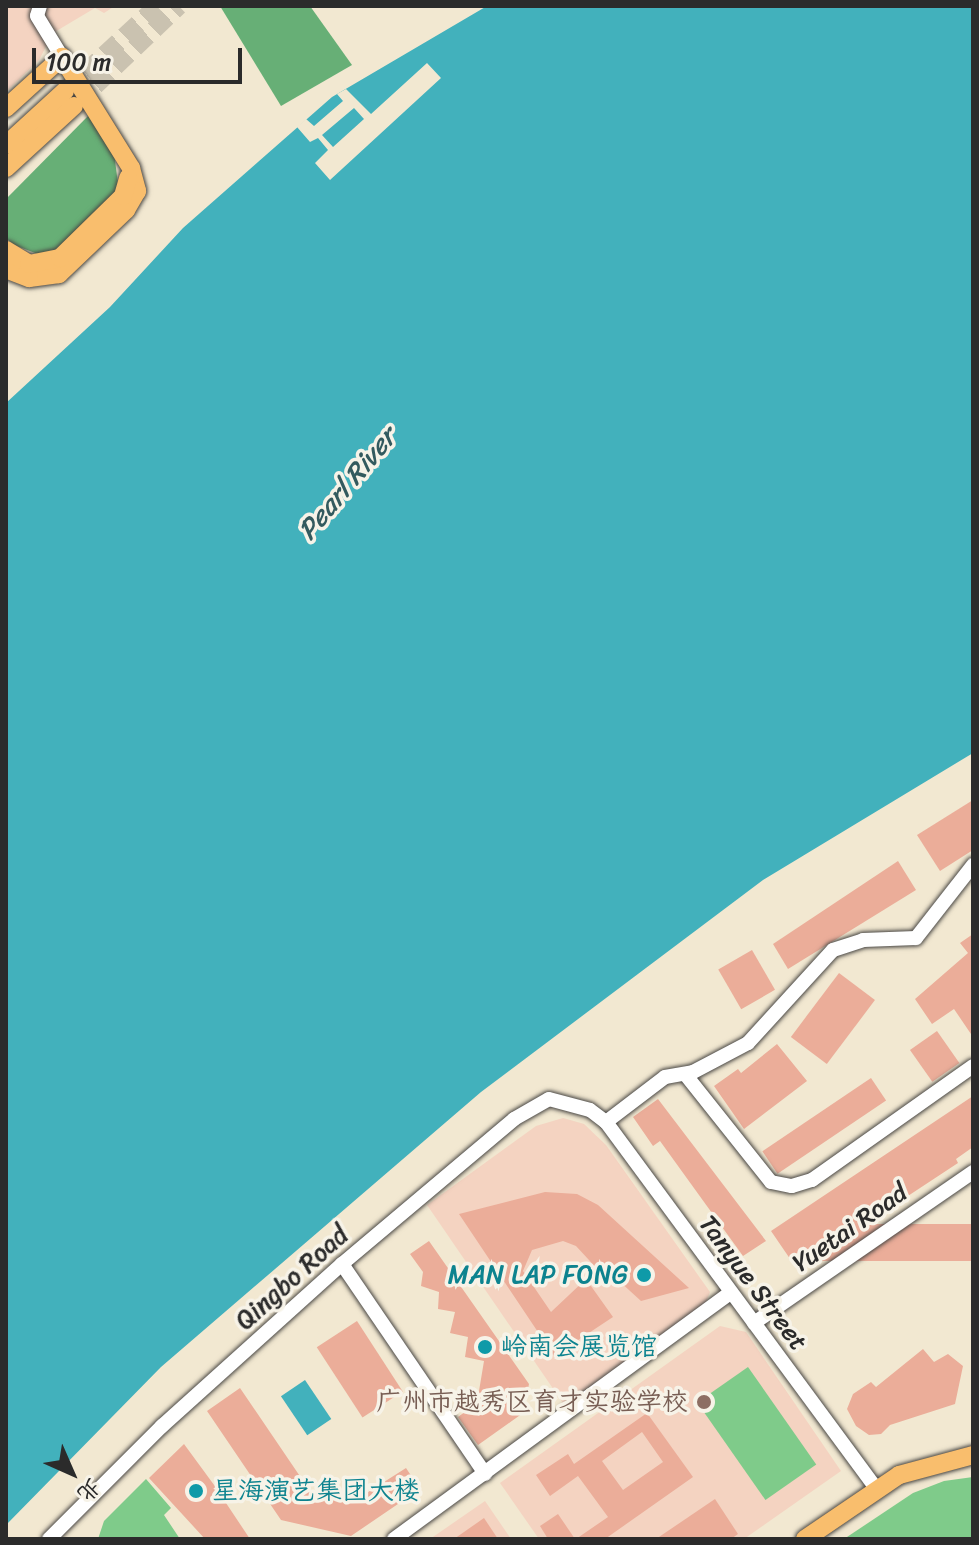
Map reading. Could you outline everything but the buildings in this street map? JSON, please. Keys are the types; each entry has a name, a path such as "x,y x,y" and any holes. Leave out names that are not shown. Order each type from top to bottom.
{"main road":[{"path":"6,108 62,57 119,148 137,184 126,210 59,274 29,278 6,269"},
{"path":"6,145 69,98 6,168"},
{"path":"6,250 37,264 65,254 126,191 128,173 119,148"},
{"path":"805,1539 876,1488 917,1466 973,1455"}],"street":[{"path":"40,6 37,16 62,57"},
{"path":"606,1122 665,1077 685,1074 748,1043 833,950 863,940 916,938 973,865"},
{"path":"685,1074 771,1182 792,1186 812,1180 973,1066"},
{"name":"Qingbo Road","path":"58,1536 162,1426 342,1264 514,1119 549,1099 590,1110"},
{"name":"Tanyue Street","path":"590,1110 606,1122 729,1294 754,1323 876,1488"},
{"name":"Yuetai Road","path":"754,1323 973,1172"},
{"path":"342,1264 485,1474"},
{"path":"394,1539 729,1294"}],"shaded area":[{"path":"6,6 115,6 104,13 95,8 53,33 39,60 6,92"},
{"name":"MAN LAP FONG","path":"563,1118 584,1124 606,1145 710,1292 706,1302 565,1406 427,1205 536,1126"},
{"name":"广州市越秀区育才实验学校","path":"720,1326 746,1332 841,1471 744,1539 539,1539 500,1483"},
{"path":"485,1501 511,1539 430,1539"}],"green space":[{"path":"220,6 310,6 352,65 281,106"},
{"path":"90,114 114,153 119,191 54,253 43,256 14,245 6,238 6,199"},
{"path":"748,1367 816,1464 765,1500 697,1403"},
{"path":"973,1477 973,1539 844,1539 913,1493 944,1481"},
{"path":"146,1479 171,1508 164,1515 180,1539 98,1539 104,1521"}],"water":[{"name":"Pearl River","path":"487,6 973,6 973,753 763,880 481,1092 161,1367 6,1525 6,403 110,307 183,228 332,97"},
{"path":"305,1380 331,1419 307,1435 281,1396"}],"pier":[{"path":"427,63 441,78 330,180 315,163 328,150 318,138 310,142 297,127 306,119 314,126 343,101 337,94 346,89 371,114","holes":["354,108 364,119 333,147 322,135"]}],"tunnel":[{"path":"65,91 157,6"},
{"path":"76,104 179,6"}],"place":[{"name":"MAN LAP FONG","path":"644,1275"},
{"name":"岭南会展览馆","path":"485,1347"},
{"name":"广州市越秀区育才实验学校","path":"704,1402"},
{"name":"星海演艺集团大楼","path":"196,1491"}]}
